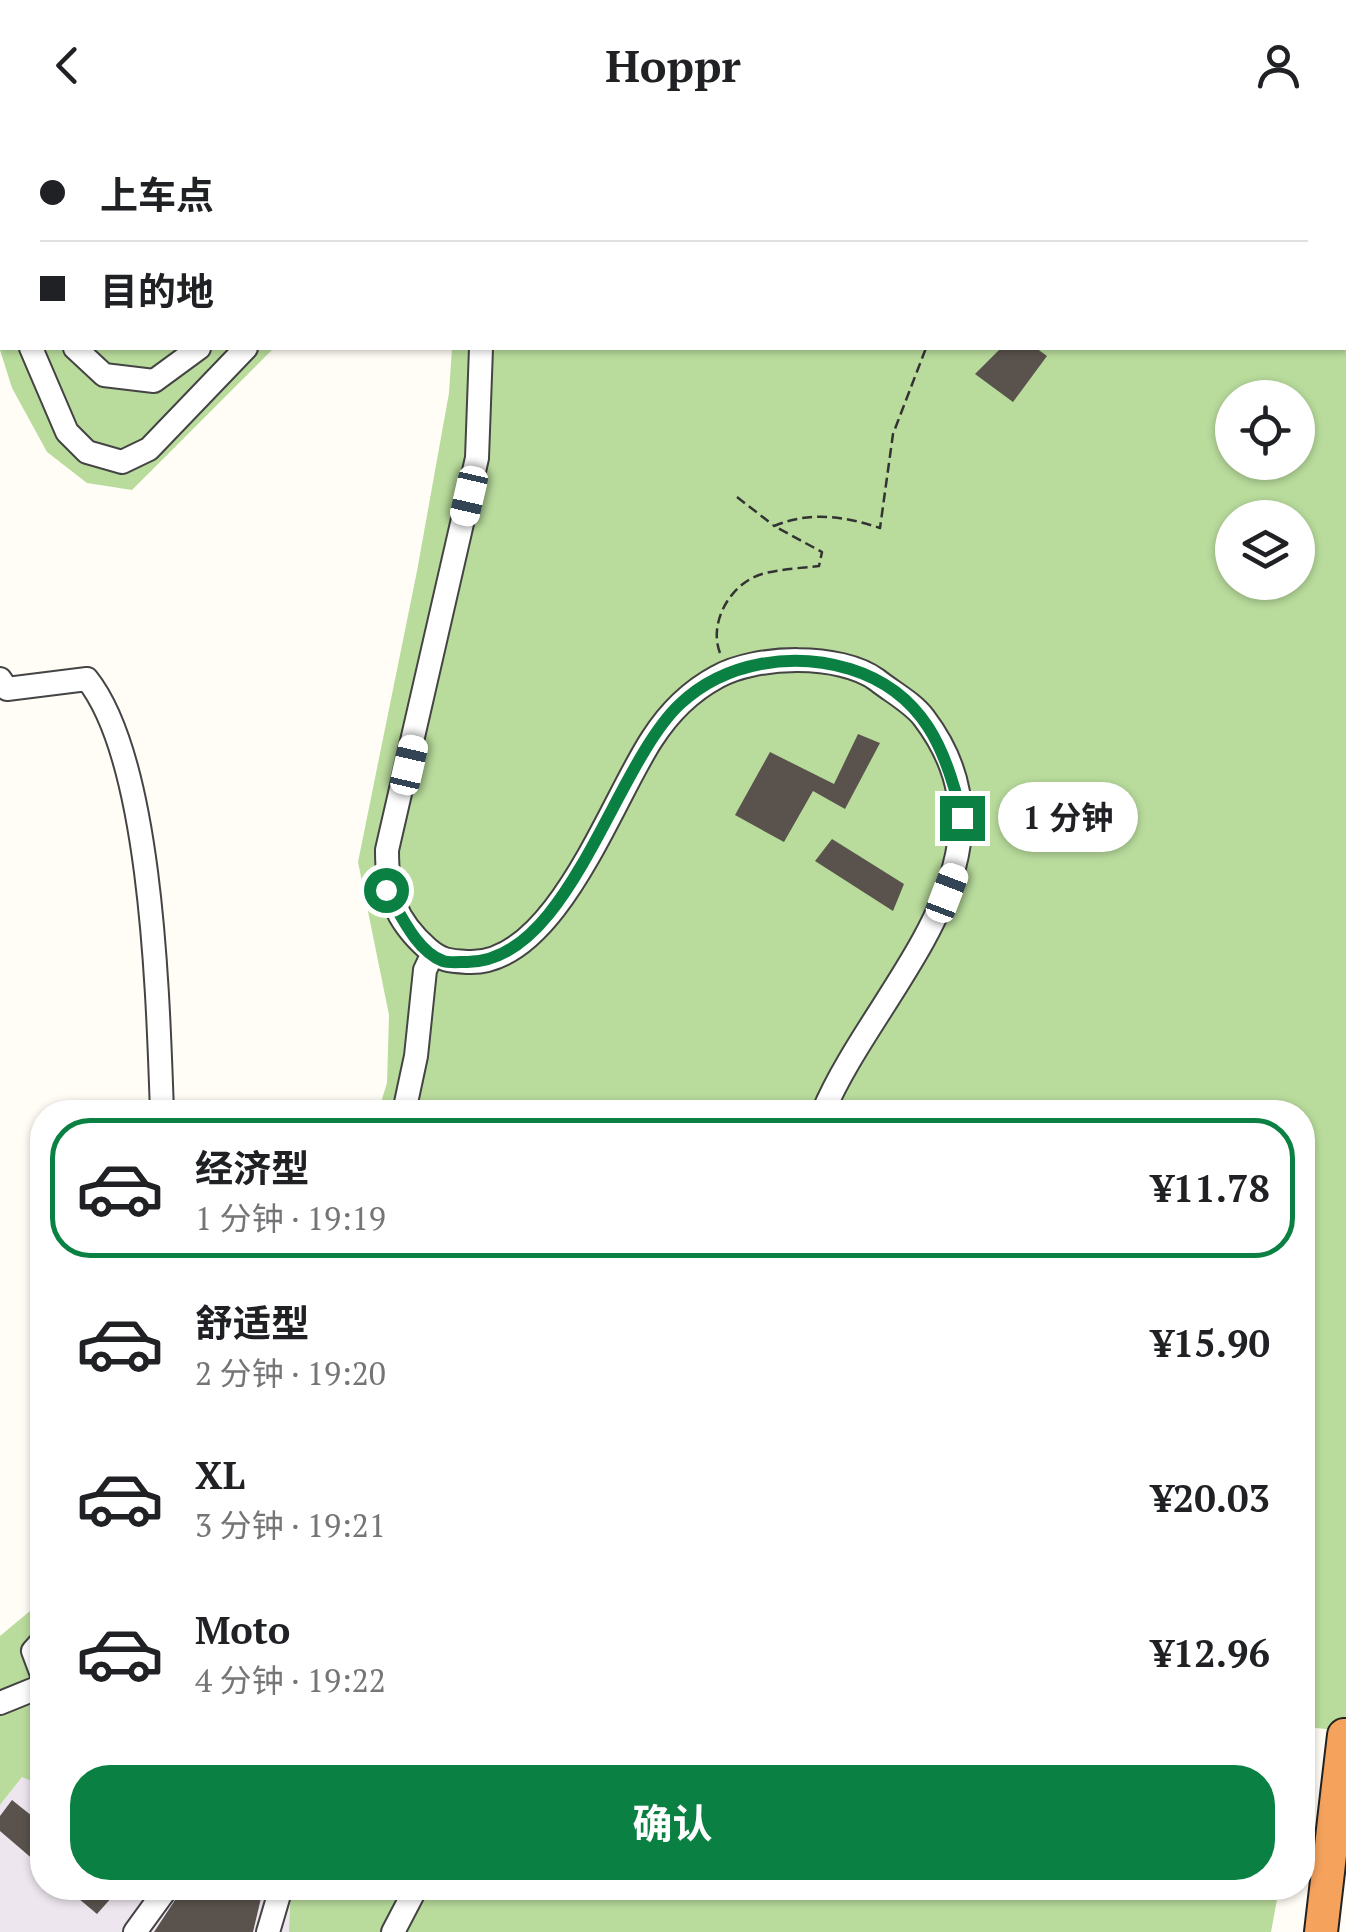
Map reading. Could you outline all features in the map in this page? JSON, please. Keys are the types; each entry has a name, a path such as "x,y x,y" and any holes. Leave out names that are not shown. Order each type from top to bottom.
{"highway":[{"path":"1321,1932 1344,1735"}],"street":[{"path":"33,350 67,432 87,452 122,462 149,449 244,350"},
{"path":"77,350 104,375 154,381 197,350"},
{"path":"481,350 477,458 386,850 386,890 412,934 442,961 480,962 515,951 547,921 653,737 680,704 728,673 759,664 818,659 870,676 922,716 949,762 962,818 956,869 938,917 830,1100"},
{"path":"0,679 8,689 87,680 108,705 134,802 158,978 162,1100"},
{"path":"407,1100 416,1056 425,970 433,953"},
{"path":"0,1703 30,1691"},
{"path":"135,1932 158,1900"},
{"path":"268,1932 276,1900"},
{"path":"392,1932 409,1900"}],"path":[{"path":"774,526 792,519 842,516 880,528 893,434 925,350"},
{"path":"728,673 716,643 720,610 758,574 819,566 822,552 774,526 737,497"}],"shaded area":[{"path":"30,1774 30,1900 298,1900 294,1932 0,1932 0,1805 22,1777"}],"green space":[{"path":"0,350 272,350 132,490 87,483 47,452 12,388"},
{"path":"452,350 1346,350 1346,1731 1315,1728 1315,1100 382,1100 387,1083 389,1015 358,862 417,571 449,393"},
{"path":"30,1611 30,1780 22,1777 0,1805 0,1636"},
{"path":"290,1900 1277,1900 1271,1932 289,1932"}],"building":[{"path":"999,350 1039,350 1047,356 1013,402 975,374"},
{"path":"858,734 880,743 845,809 813,791 784,842 735,815 770,752 834,784"},
{"path":"832,839 904,884 893,911 815,861"},
{"path":"12,1800 30,1814 30,1857 0,1831 0,1816"},
{"path":"80,1900 109,1900 97,1914"},
{"path":"175,1900 261,1900 253,1932 154,1932"}],"route":[{"path":"386,890 412,934 442,961 480,962 515,951 547,921 653,737 680,704 719,675 759,664 818,659 870,676 922,716 949,762 962,818"}]}
